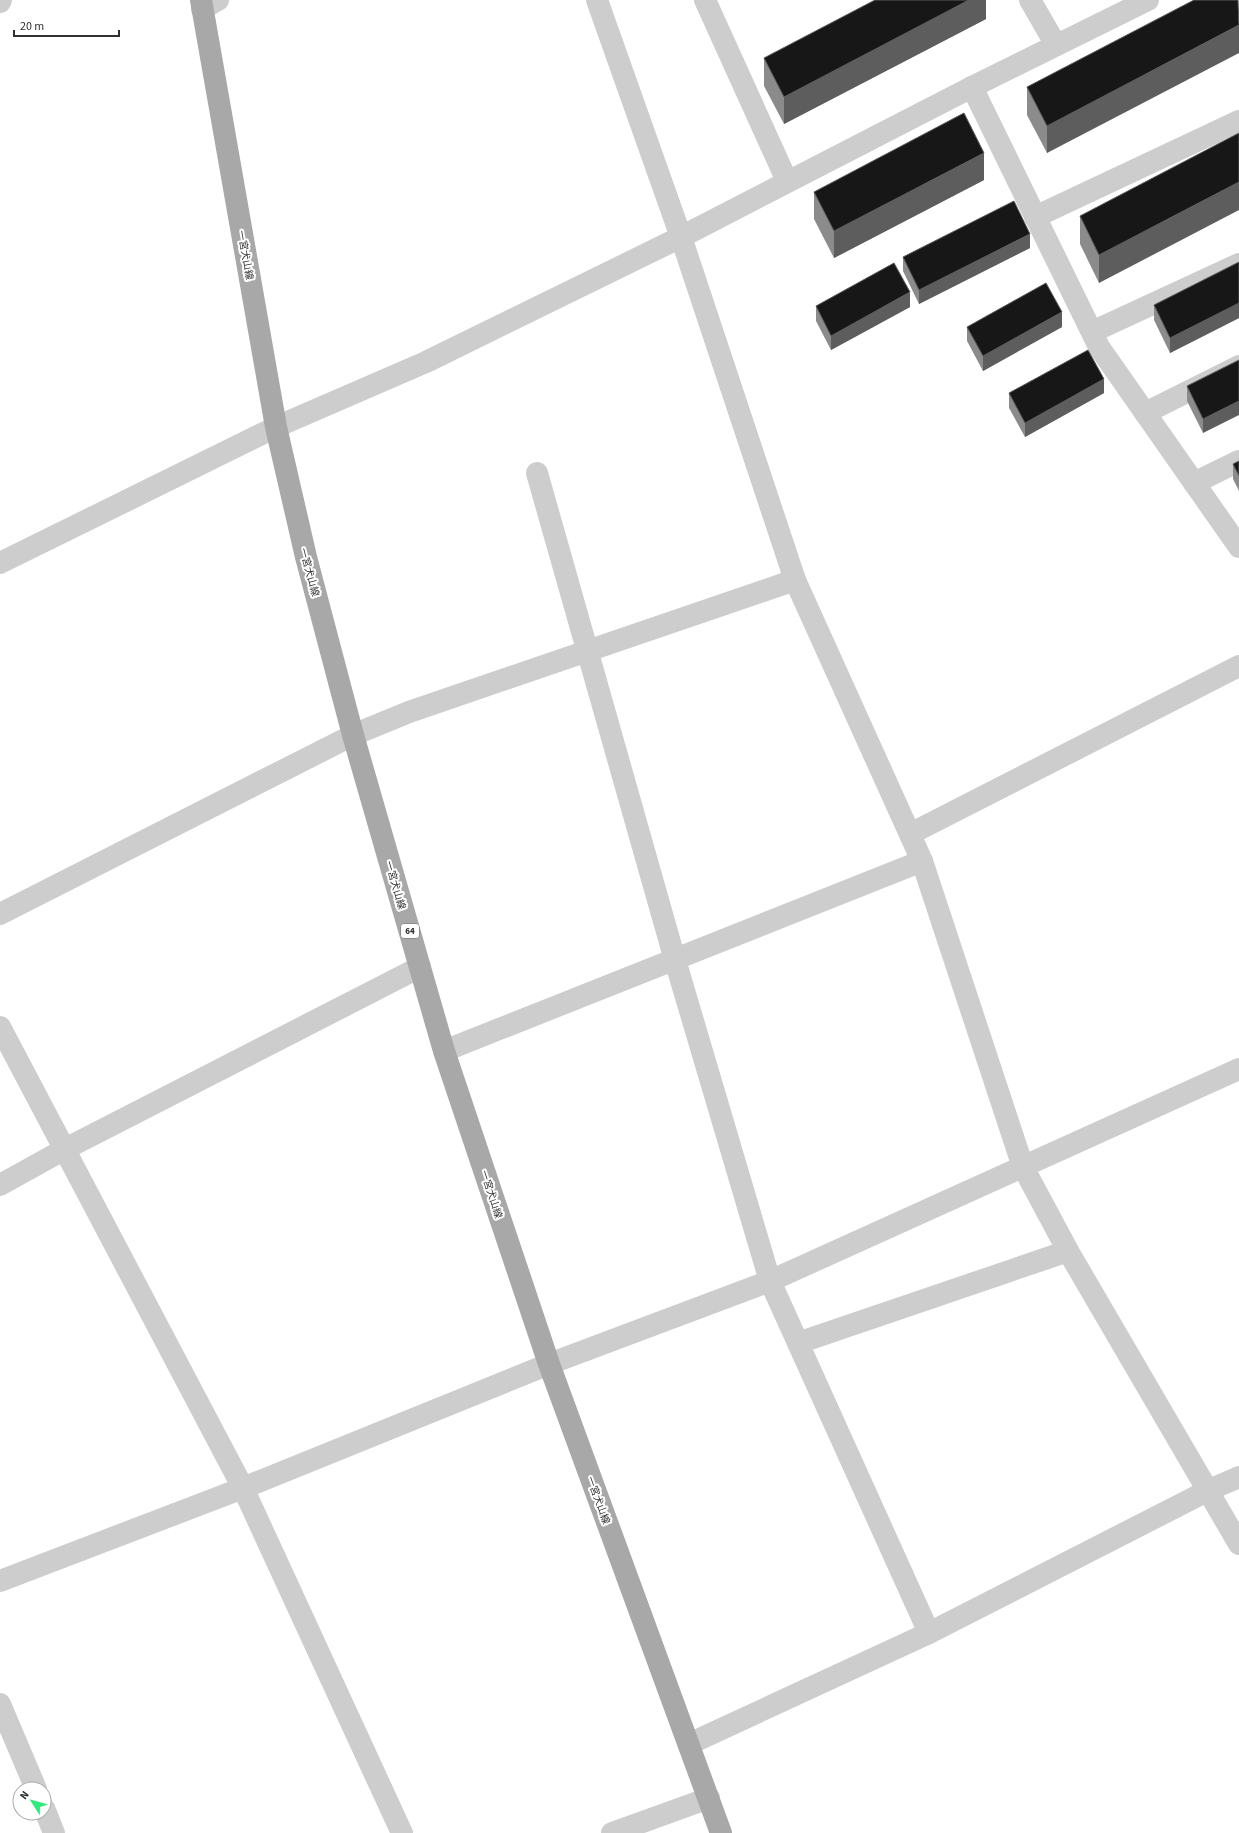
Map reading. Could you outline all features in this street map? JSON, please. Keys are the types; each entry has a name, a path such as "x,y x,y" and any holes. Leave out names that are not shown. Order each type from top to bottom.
{"main road":[{"name":"一宮犬山線","path":"207,3 276,427 306,557 353,735 444,1051 548,1364 721,1833"}],"street":[{"path":"597,0 681,238 795,580 922,861 1023,1167 1068,1251 1209,1490 1239,1544"},
{"path":"704,0 787,181"},
{"path":"0,563 276,427 426,362 681,238 787,181 1148,0"},
{"path":"1035,2 1056,45"},
{"path":"972,87 1099,347 1239,547"},
{"path":"1035,217 1239,121"},
{"path":"1092,332 1239,264"},
{"path":"1145,413 1239,366"},
{"path":"1194,483 1239,461"},
{"path":"538,473 587,652 675,960 770,1281 929,1633"},
{"path":"0,914 353,735 409,712 795,580"},
{"path":"910,834 1239,666"},
{"path":"444,1051 922,861"},
{"path":"0,1184 65,1149 420,967"},
{"path":"0,1027 243,1488 402,1833"},
{"path":"0,1581 243,1488 548,1364 770,1281 1239,1069"},
{"path":"798,1343 1068,1251"},
{"path":"689,1744 929,1633 1209,1490 1239,1477"},
{"path":"0,1704 33,1781"},
{"path":"612,1833 709,1798"},
{"path":"49,1821 54,1833"}],"building":[{"path":"875,0 969,0 784,97 764,58"},
{"path":"1194,0 1238,0 1239,25 1047,126 1027,87"},
{"path":"964,113 984,153 834,231 814,192"},
{"path":"1239,133 1239,182 1099,255 1080,216"},
{"path":"1014,201 1030,234 919,290 903,257"},
{"path":"1239,262 1239,303 1170,338 1154,305"},
{"path":"894,263 910,292 831,336 816,306"},
{"path":"1046,283 1062,312 983,356 967,327"},
{"path":"1088,350 1104,379 1025,423 1009,393"},
{"path":"1239,360 1239,401 1203,419 1187,386"},
{"path":"1239,461 1239,476 1233,464"}]}
